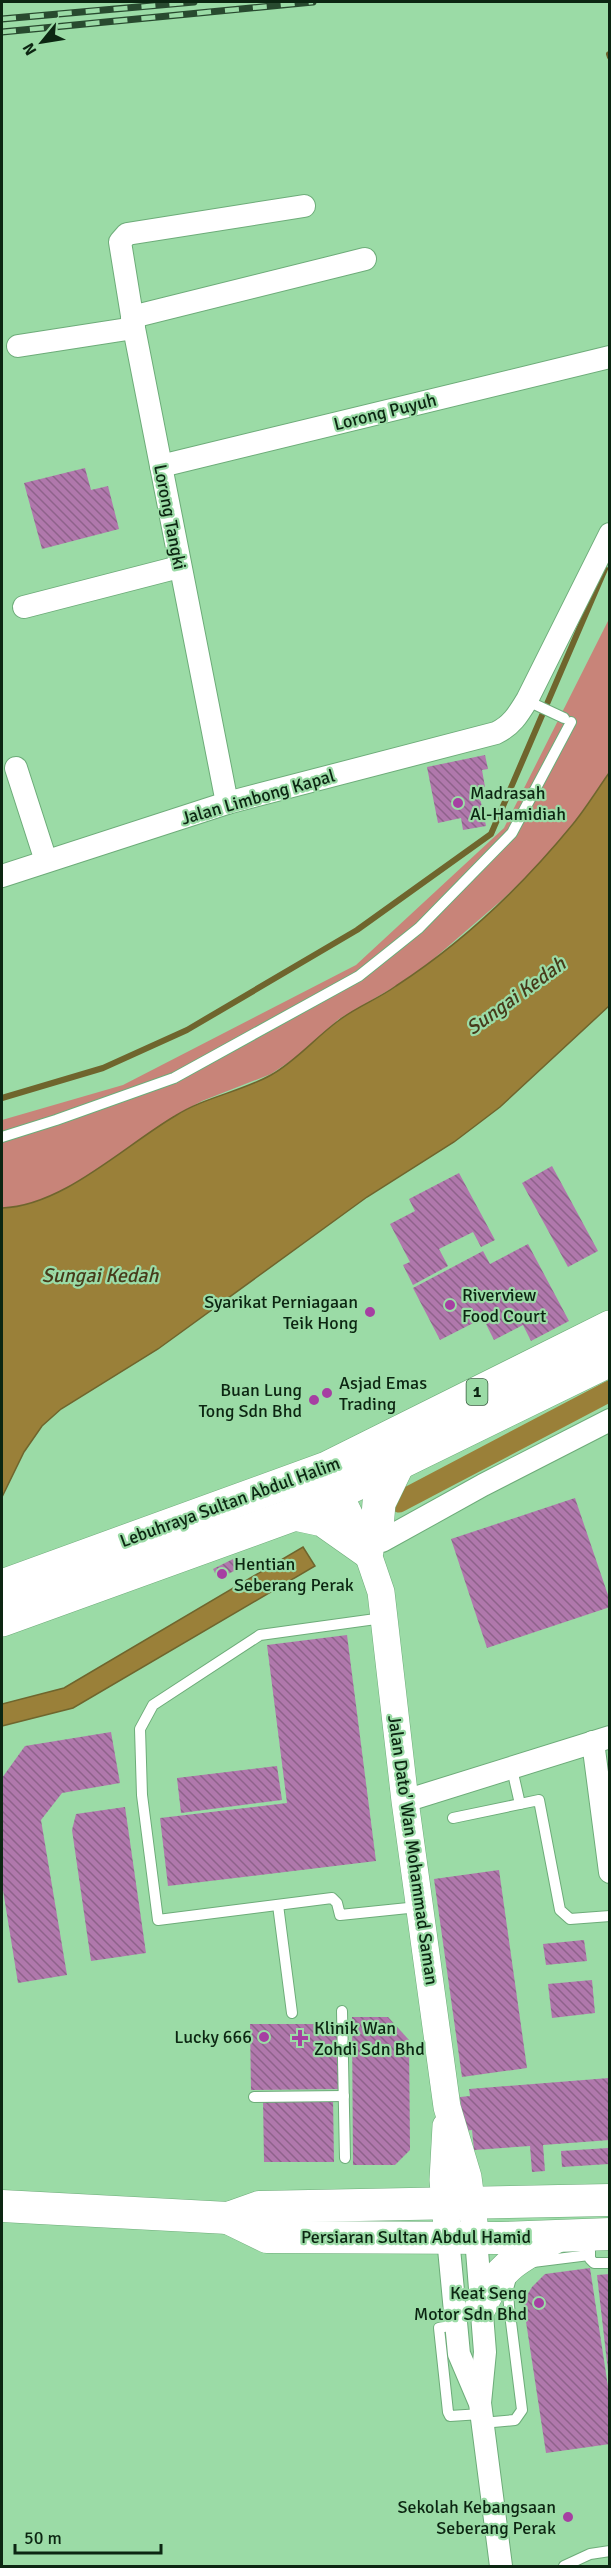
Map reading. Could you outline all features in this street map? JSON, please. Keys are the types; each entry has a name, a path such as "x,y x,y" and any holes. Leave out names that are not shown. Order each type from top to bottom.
{"main road":[{"name":"Lebuhraya Sultan Abdul Halim","path":"2,1620 295,1514 341,1477 609,1327"},
{"name":"Lebuhraya Sultan Abdul Halim","path":"2,1586 41,1571 341,1477 397,1466 609,1360"},
{"path":"295,1514 323,1520 375,1540 379,1503 397,1466"},
{"name":"Persiaran Sultan Abdul Hamid","path":"2,2206 228,2218 260,2207 609,2200"},
{"name":"Persiaran Sultan Abdul Hamid","path":"228,2218 267,2237 555,2237 596,2241"},
{"path":"482,2306 490,2285 501,2271 555,2237"}],"street":[{"name":"Lorong Tangki","path":"227,803 179,567 120,242 126,234 304,206"},
{"path":"18,346 133,323 365,259"},
{"name":"Lorong Puyuh","path":"161,466 609,357"},
{"name":"Jalan Limbong Kapal","path":"2,876 227,803 496,733 506,728 514,720 526,700 609,534"},
{"path":"24,607 179,567"},
{"path":"16,768 46,861"},
{"path":"375,1540 609,1420"},
{"name":"Jalan Dato' Wan Mohammad Saman","path":"341,1477 354,1521 375,1540 405,1801 447,2107 443,2180 458,2204 462,2238"},
{"path":"405,1801 601,1739 609,1872"},
{"path":"462,2238 482,2306 485,2352 481,2413 501,2566"},
{"path":"462,2238 457,2324 459,2354 481,2413"}],"lane":[{"path":"2,1137 174,1078 359,976 419,928 512,833 567,720 534,704"},
{"path":"382,1605 260,1635 153,1705 140,1729 142,1795 158,1920 332,1898 337,1903 340,1915 421,1907"},
{"path":"512,1769 520,1804"},
{"path":"453,1818 539,1800 560,1910 570,1919 609,1916"},
{"path":"278,1905 292,2013"},
{"path":"342,2011 345,2158"},
{"path":"254,2097 344,2096"},
{"path":"457,2324 439,2328 450,2416 481,2413 514,2420 522,2410 509,2306 510,2279 531,2262 596,2241 596,2264 609,2263"},
{"path":"564,2566 590,2554 609,2551"}],"shaded area":[{"path":"609,619 609,773 574,823 538,865 503,899 430,962 396,986 339,1019 295,1058 271,1074 202,1101 178,1114 81,1180 51,1196 27,1205 2,1208 2,1120 123,1085 356,965 504,828"}],"water":[{"name":"Sungai Kedah","path":"609,773 609,1006 500,1107 454,1142 367,1197 158,1349 61,1409 42,1426 24,1452 2,1497 2,1208 25,1205 48,1197 92,1172 186,1109 271,1075 289,1063 345,1016 389,991 421,969 468,932 534,869 578,818"},
{"path":"303,1547 315,1566 73,1708 2,1726 2,1704 64,1688"}],"building":[{"path":"85,468 91,490 108,486 119,529 42,549 24,483"},
{"name":"Madrasah Al-Hamidiah","path":"485,755 488,769 482,770 485,787 478,788 486,826 463,830 461,818 438,823 427,767"},
{"path":"552,1166 598,1251 568,1267 522,1183"},
{"path":"459,1173 495,1240 481,1247 473,1232 439,1249 448,1266 413,1285 403,1265 410,1262 390,1224 415,1211 409,1199"},
{"path":"528,1244 569,1321 531,1341 523,1325 494,1340 483,1318 440,1340 413,1288 483,1251 490,1264"},
{"path":"575,1498 610,1601 610,1607 487,1648 451,1539"},
{"name":"Hentian Seberang Perak","path":"233,1559 238,1569 218,1579 213,1569"},
{"path":"347,1635 376,1861 168,1886 160,1818 287,1803 267,1645"},
{"path":"111,1732 120,1783 62,1793 41,1820 67,1975 18,1983 2,1884 2,1778 25,1746"},
{"path":"277,1766 282,1800 181,1813 177,1778"},
{"path":"125,1807 146,1953 91,1961 72,1830 76,1814"},
{"path":"499,1870 527,2068 462,2077 434,1879"},
{"path":"584,1940 587,1961 546,1965 543,1944"},
{"path":"592,1980 595,2013 552,2018 548,1984"},
{"path":"352,2017 388,2017 409,2040 410,2150 395,2165 353,2165"},
{"path":"250,2024 341,2024 341,2089 251,2090"},
{"path":"609,2078 610,2140 543,2145 545,2171 532,2172 530,2146 474,2150 472,2130 463,2131 460,2097 470,2096 469,2089"},
{"path":"263,2099 333,2099 334,2162 264,2162"},
{"path":"608,2148 609,2164 562,2167 561,2151"},
{"path":"590,2268 610,2400 610,2444 546,2453 523,2302 532,2287 545,2274"},
{"path":"610,2274 610,2371 608,2371 597,2275"}],"waterway":[{"path":"2,1098 103,1068 187,1030 357,930 491,834 605,569"},
{"path":"399,1502 610,1391"}],"railway":[{"path":"2,19 194,2"},
{"path":"2,32 313,2"}],"place":[{"name":"Madrasah Al-Hamidiah","path":"458,803"},
{"name":"Riverview Food Court","path":"450,1305"},
{"name":"Syarikat Perniagaan Teik Hong","path":"370,1312"},
{"name":"Asjad Emas Trading","path":"327,1393"},
{"name":"Buan Lung Tong Sdn Bhd","path":"314,1400"},
{"name":"Hentian Seberang Perak","path":"222,1574"},
{"name":"Lucky 666","path":"264,2037"},
{"name":"Klinik Wan Zohdi Sdn Bhd","path":"300,2038"},
{"name":"Keat Seng Motor Sdn Bhd","path":"539,2303"},
{"name":"Sekolah Kebangsaan Seberang Perak","path":"568,2517"}]}
